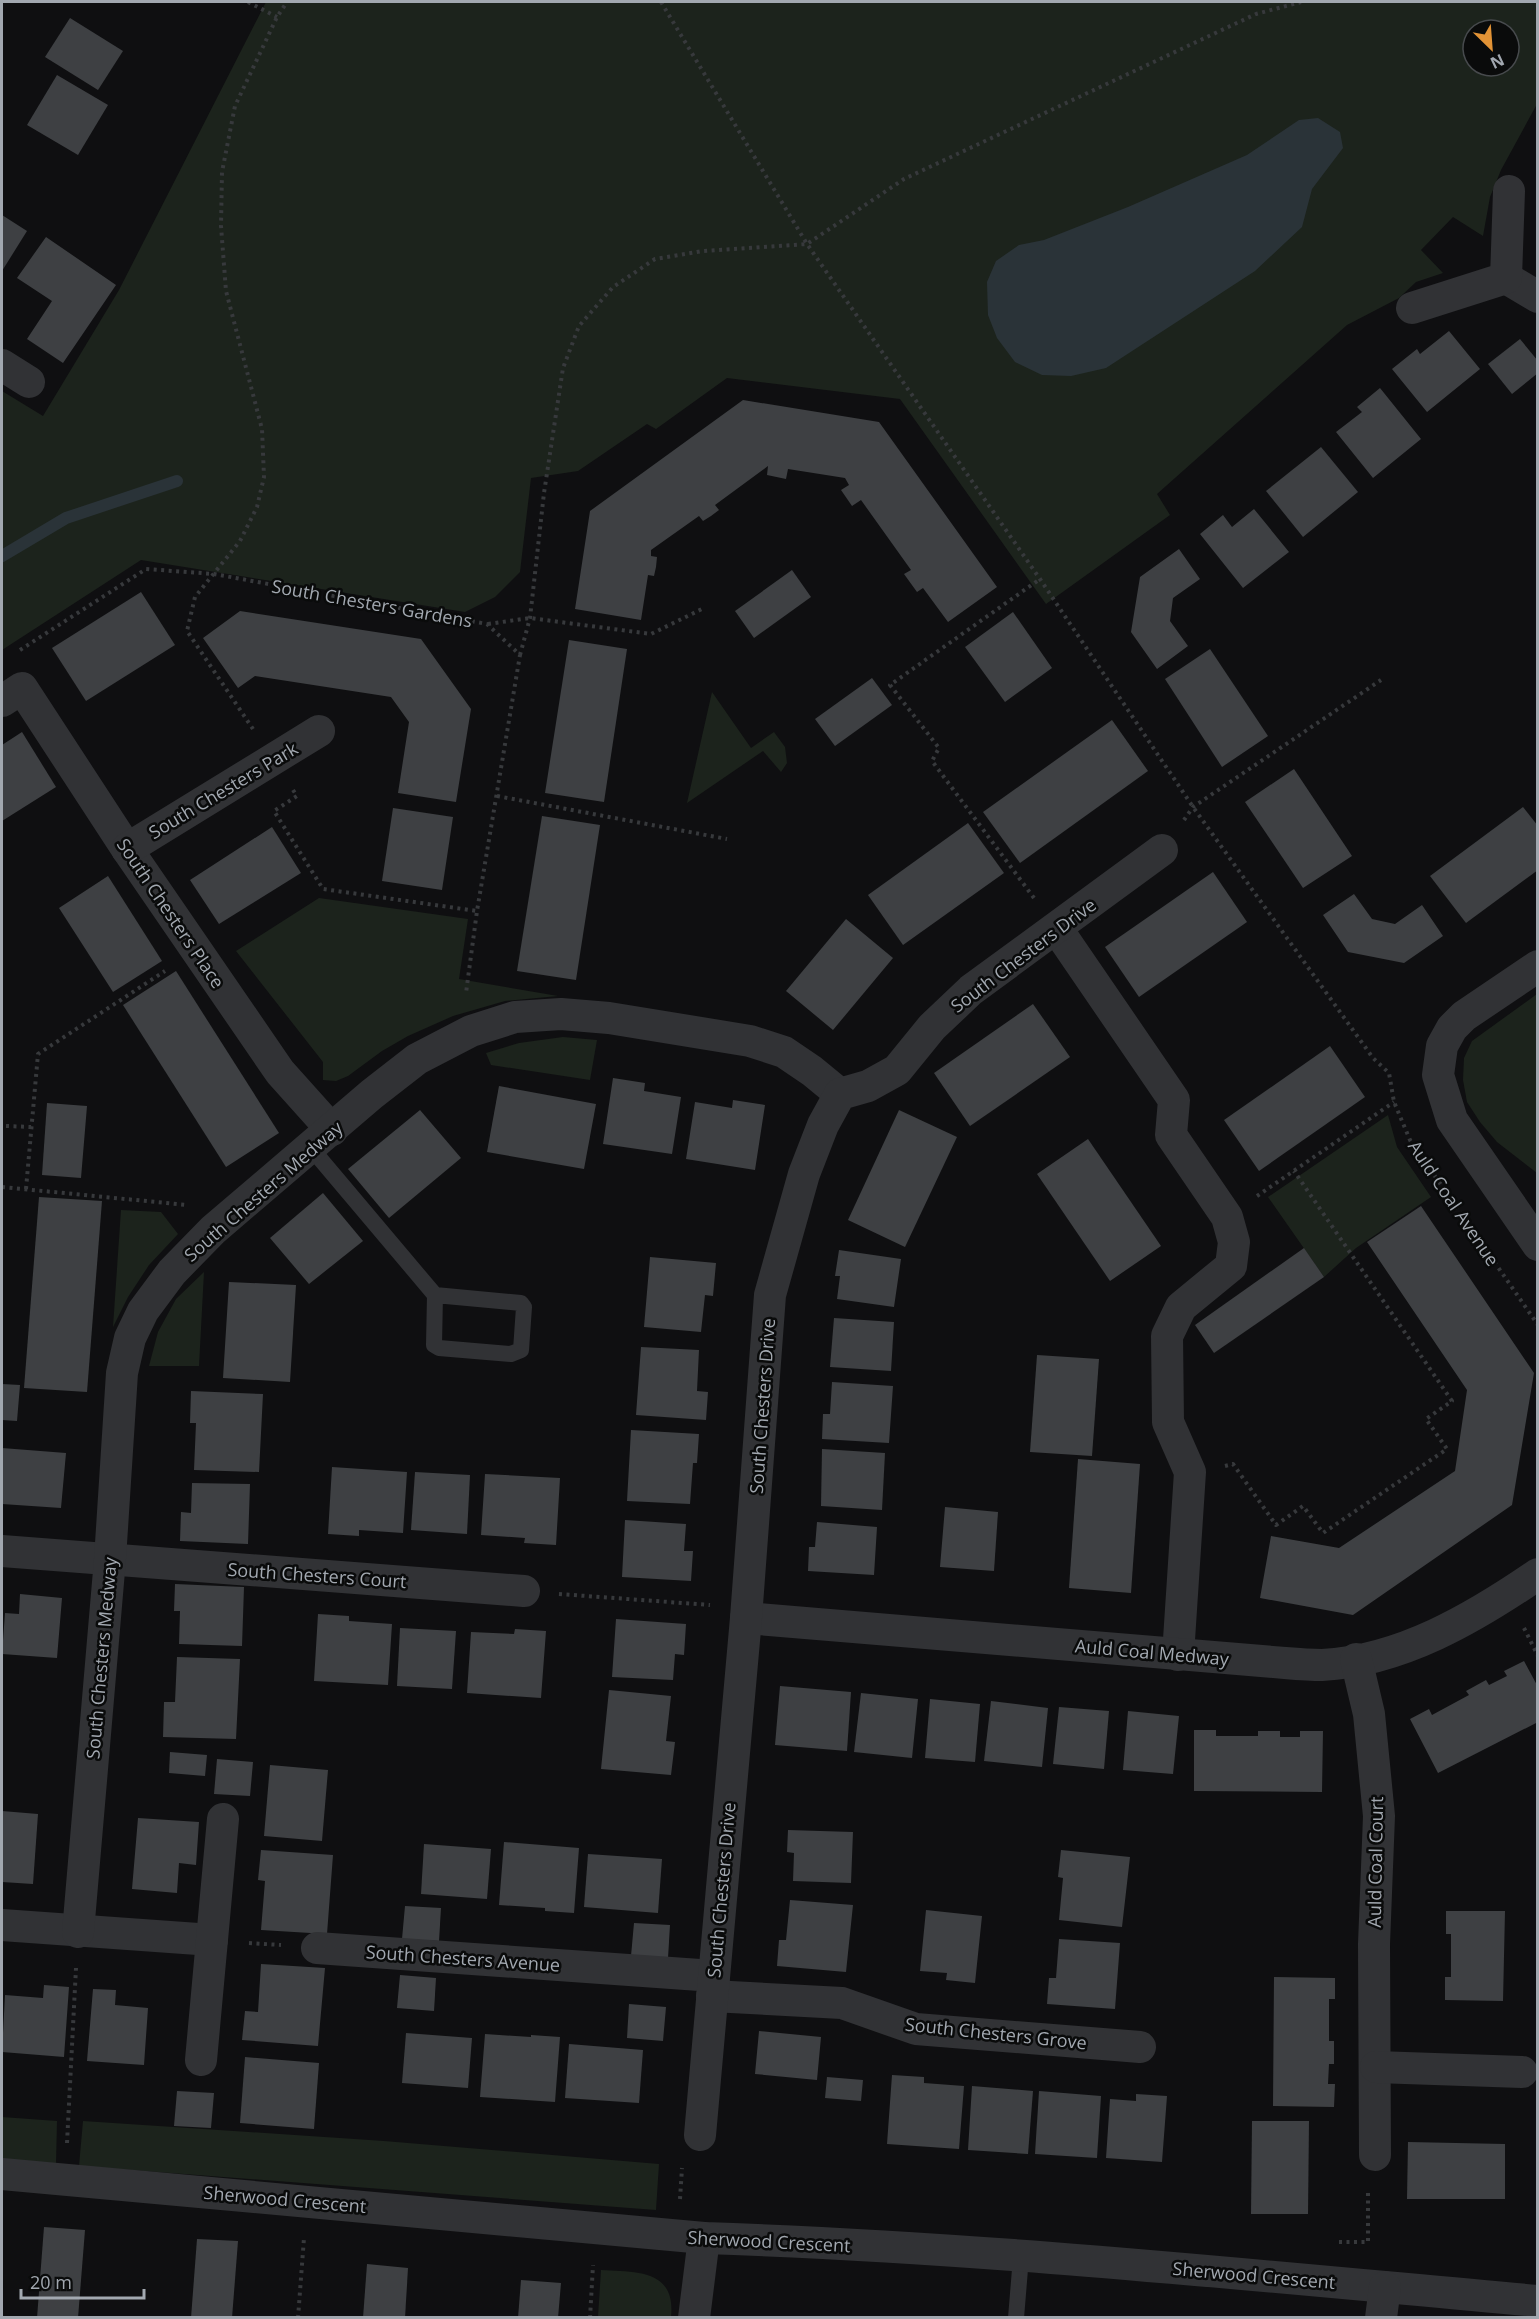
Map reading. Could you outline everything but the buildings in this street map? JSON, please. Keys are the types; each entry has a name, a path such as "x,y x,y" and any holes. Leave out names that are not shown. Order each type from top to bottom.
{"street":[{"path":"1506,278 1509,191"},
{"path":"1412,308 1506,278 1538,297"},
{"path":"2,365 29,382"},
{"name":"South Chesters Place","path":"12,695 127,849 280,1072 321,1139"},
{"name":"South Chesters Park","path":"127,849 320,731"},
{"name":"South Chesters Drive","path":"700,2136 746,1613 770,1295 804,1174 823,1125 840,1094 868,1086 897,1070 932,1027 971,990 1162,850"},
{"path":"1057,929 1174,1100 1171,1135 1227,1217 1234,1242 1231,1266 1181,1307 1167,1336 1168,1422 1190,1472 1178,1655"},
{"path":"1538,966 1464,1016 1452,1028 1442,1046 1437,1075 1452,1120 1538,1245"},
{"name":"South Chesters Medway","path":"78,1932 110,1559 122,1373 130,1338 143,1311 172,1272 213,1230 372,1094 417,1059 471,1031 515,1017 561,1014 609,1018 750,1041 784,1052 840,1094"},
{"name":"South Chesters Court","path":"2,1551 524,1592"},
{"name":"Auld Coal Medway","path":"746,1613 1178,1655 1322,1665 1391,1651 1427,1638 1462,1622 1538,1574"},
{"name":"Auld Coal Court","path":"1356,1659 1369,1714 1379,1816 1374,1944 1375,2156"},
{"path":"201,2060 223,1819"},
{"path":"2,1925 212,1940"},
{"name":"South Chesters Avenue","path":"318,1948 713,1986"},
{"name":"South Chesters Grove","path":"713,1986 842,2003 916,2029 1140,2047"},
{"path":"1376,2067 1522,2073"},
{"name":"Sherwood Crescent","path":"2,2174 66,2178 691,2237 1021,2256 1538,2301"},
{"path":"691,2237 694,2318"},
{"path":"1381,2318 1385,2287"}],"lane":[{"path":"321,1139 435,1295 434,1346 512,1354 521,1350 524,1307 521,1303 435,1295"},
{"path":"1016,2318 1021,2256"}],"path":[{"path":"248,2 277,17"},
{"path":"287,2 277,17 235,106 222,172 221,226 226,291 262,429 264,477 257,507 240,541 195,597 187,632 297,796 274,811 323,889 477,910"},
{"path":"661,2 807,244 1040,579 1193,807"},
{"path":"471,1031 464,1011 477,910 520,655 530,618 544,493 563,368 579,326 613,286 655,259 703,251 807,244 904,179 1256,14 1302,2"},
{"name":"South Chesters Gardens","path":"10,657 146,569 214,574 487,624 520,655"},
{"path":"1040,579 890,685 939,748 932,761 1057,929"},
{"path":"487,624 530,618 651,634 704,608"},
{"path":"1162,850 1193,807 1381,680"},
{"path":"497,796 727,838"},
{"name":"Auld Coal Avenue","path":"1193,807 1373,1058 1389,1073 1394,1102 1410,1140 1538,1324"},
{"path":"26,1189 38,1054 196,951"},
{"path":"1227,1217 1394,1102"},
{"path":"6,1126 31,1127"},
{"path":"1190,1472 1233,1464 1276,1525 1303,1506 1323,1533 1447,1449 1426,1419 1452,1401 1294,1170"},
{"path":"2,1187 188,1205 213,1230"},
{"path":"524,1592 746,1613"},
{"path":"66,2178 78,1932"},
{"path":"212,1940 318,1948"},
{"path":"691,2237 682,2160 700,2136"},
{"path":"1368,2242 1368,2162 1375,2156"},
{"path":"298,2318 304,2238"},
{"path":"590,2318 593,2261"}],"shaded area":[{"path":"266,2 1537,2 1537,104 1501,170 1490,197 1483,236 1453,217 1421,250 1443,273 1416,282 1399,298 1347,325 1157,494 1170,515 1046,604 900,399 727,378 656,429 647,424 578,471 531,478 520,572 495,597 465,612 141,560 2,650 2,391 43,416 119,290"},
{"path":"1318,118 1340,132 1343,148 1312,189 1302,227 1255,271 1106,368 1071,376 1042,375 1015,362 997,338 988,315 987,282 996,261 1019,245 1044,240 1128,207 1247,155 1299,120"},
{"path":"712,692 751,748 774,732 785,747 787,763 781,772 763,751 687,803"},
{"path":"319,898 468,919 459,979 558,996 505,1001 453,1016 408,1036 382,1051 348,1076 336,1081 323,1080 323,1062 236,951"},
{"path":"1537,994 1537,1173 1497,1142 1480,1122 1467,1102 1463,1080 1464,1058 1472,1041"},
{"path":"563,1037 597,1040 590,1080 491,1065 486,1053 519,1043"},
{"path":"1388,1115 1397,1147 1431,1197 1356,1248 1324,1277 1268,1197"},
{"path":"121,1210 161,1212 178,1234 149,1265 128,1297 113,1327"},
{"path":"204,1272 199,1366 149,1366 158,1332 176,1299"},
{"path":"2,2117 57,2121 56,2164 2,2159"},
{"path":"83,2121 384,2141 659,2164 656,2210 79,2166"},
{"path":"601,2270 640,2273 660,2282 667,2290 671,2301 671,2317 598,2317"}],"waterway":[{"path":"2,556 66,518 177,481"}]}
